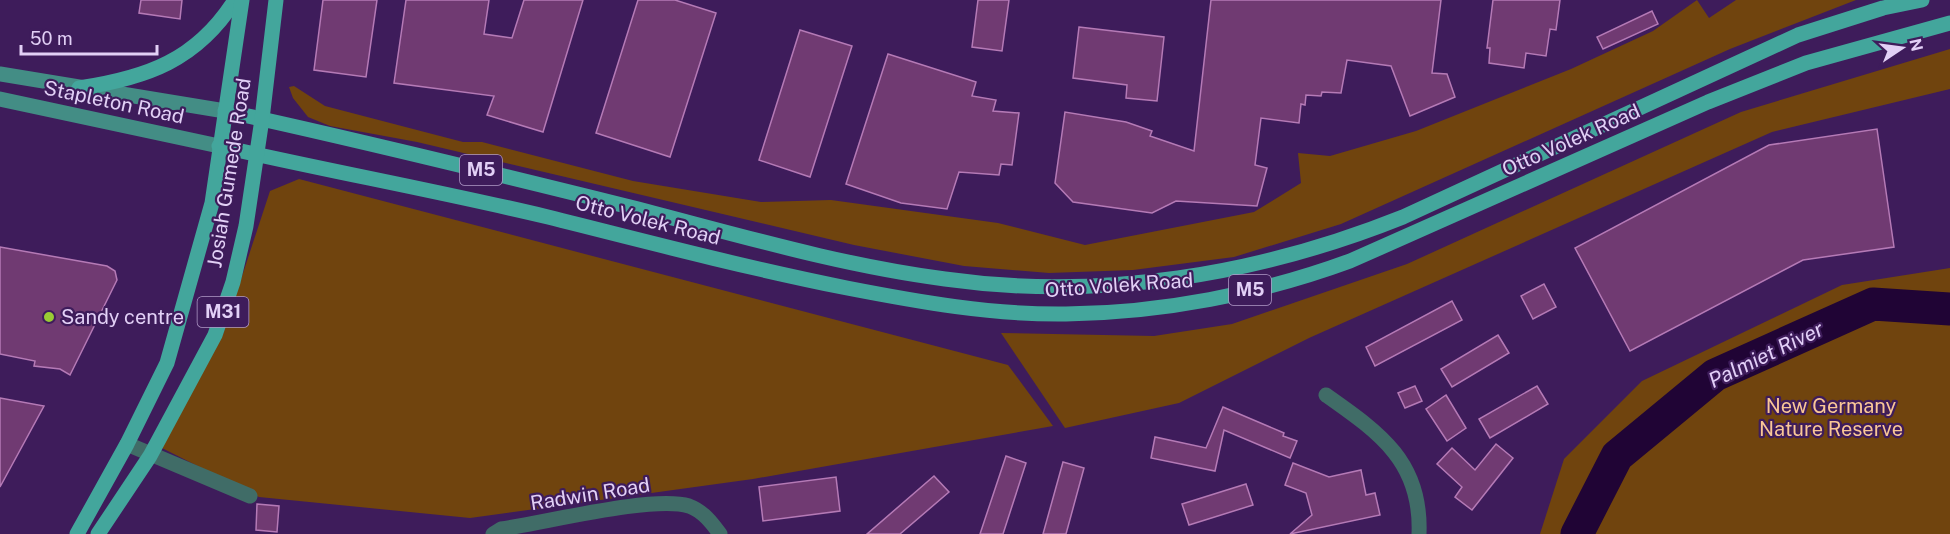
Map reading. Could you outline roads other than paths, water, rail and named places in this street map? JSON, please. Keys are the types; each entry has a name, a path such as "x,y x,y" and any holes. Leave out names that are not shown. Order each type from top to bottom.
{"main road":[{"path":"79,88 122,80 169,64 207,37 220,24 236,0"},
{"name":"Josiah Gumede Road","path":"77,534 127,444 167,363 212,203 242,0"},
{"name":"Josiah Gumede Road","path":"98,534 150,456 215,335 232,282 246,226 276,0"},
{"name":"Otto Volek Road","path":"262,119 879,268 946,280 1078,287 1199,275 1260,264 1342,241 1403,217 1798,35 1883,8 1922,0"},
{"name":"Otto Volek Road","path":"257,154 511,208 785,276 938,305 1066,314 1140,309 1199,301 1308,276 1350,261 1708,102 1806,63 1950,23"},
{"name":"Stapleton Road","path":"0,74 225,111"},
{"name":"Stapleton Road","path":"0,99 219,146"},
{"name":"M5","path":"225,111 262,119"},
{"name":"M5","path":"219,146 257,154"}],"street":[{"path":"1326,395 1392,448 1413,479 1418,501 1419,534"},
{"path":"127,444 150,456 250,496"},
{"name":"Radwin Road","path":"493,534 501,529 661,502 690,507 710,520 720,534"}],"waterway":[{"name":"Palmiet River","path":"1577,534 1617,456 1715,375 1873,304 1950,309"}],"place":[{"name":"Sandy centre","path":"49,317"}],"park label":[{"name":"New Germany Nature Reserve","path":"1831,418"}]}
